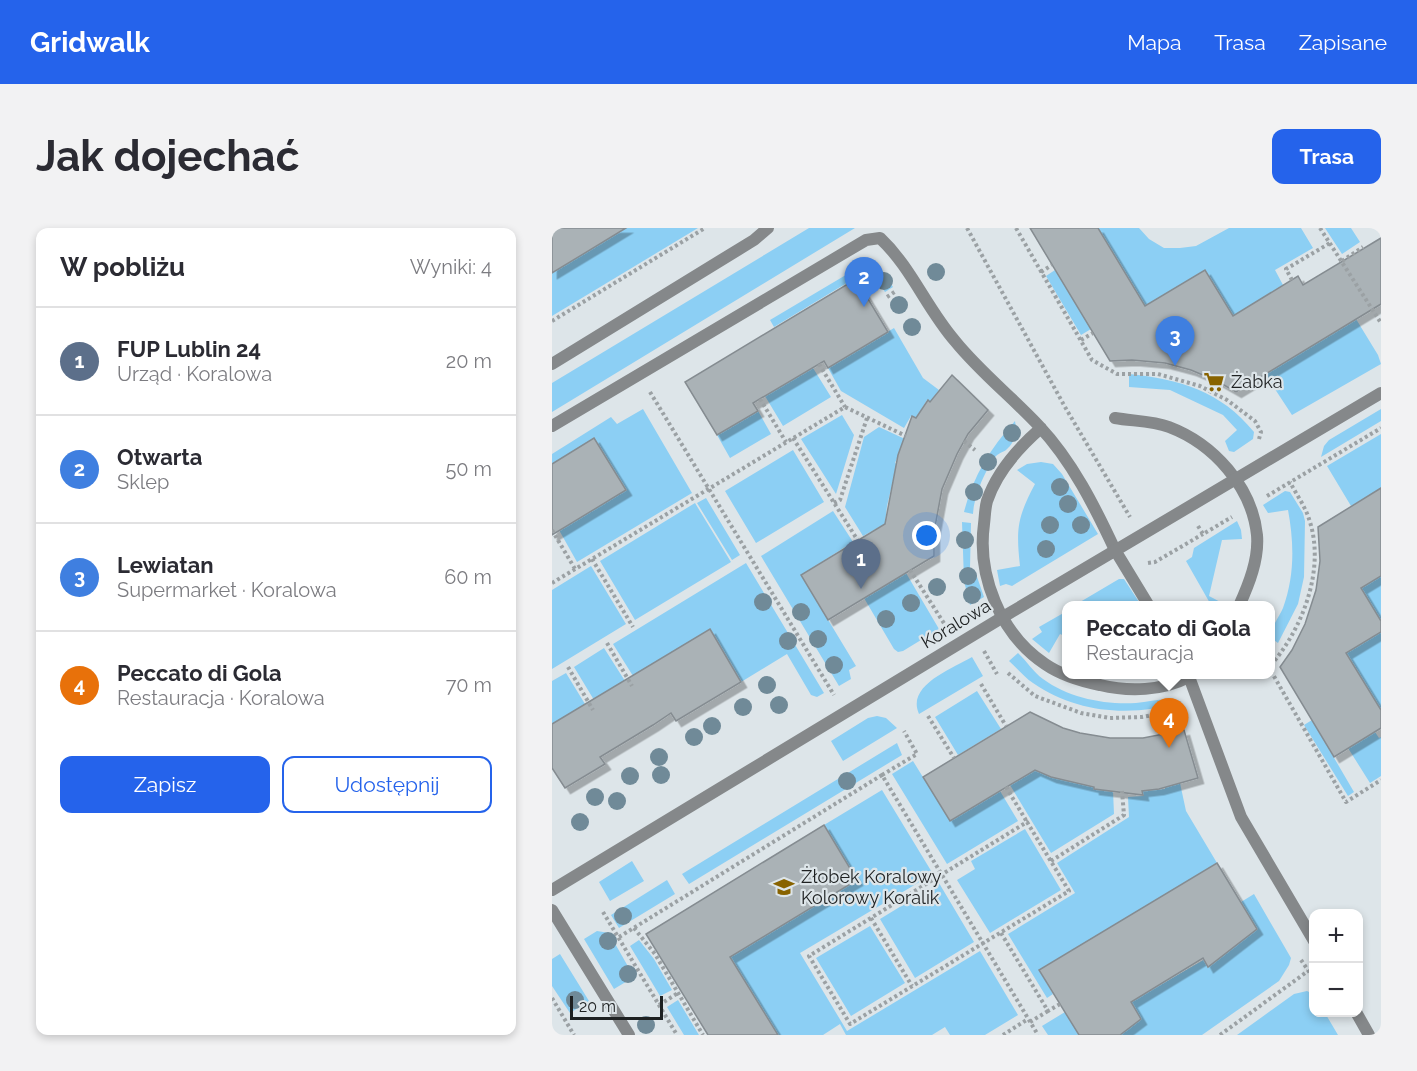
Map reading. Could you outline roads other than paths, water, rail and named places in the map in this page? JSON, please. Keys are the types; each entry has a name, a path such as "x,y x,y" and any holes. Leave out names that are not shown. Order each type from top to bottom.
{"street":[{"path":"552,364 754,240 768,228"},
{"path":"552,426 866,240 880,238 894,251 954,341 1041,428 1071,468 1096,510 1115,550 1146,601"},
{"name":"Koralowa","path":"552,890 1003,617 1381,393"},
{"path":"1115,418 1167,426 1194,439 1213,453 1235,480 1251,505 1257,537 1250,582 1241,601"},
{"path":"1041,428 1025,442 1000,472 986,503 982,540 984,572 1003,617 1026,649 1044,663 1062,672"},
{"path":"1076,679 1116,689 1145,689 1177,683 1183,679"},
{"path":"1189,679 1241,817 1309,933"},
{"path":"552,910 629,1035"},
{"path":"1359,1017 1369,1035"}],"place":[{"name":"Otwarta","path":"864,307"},
{"name":"Lewiatan","path":"1175,366"},
{"name":"Żabka","path":"1214,382"},
{"name":"FUP Lublin 24","path":"861,589"},
{"name":"Peccato di Gola","path":"1169,748"},
{"name":"Żłobek Koralowy Kolorowy Koralik","path":"784,887"}]}
